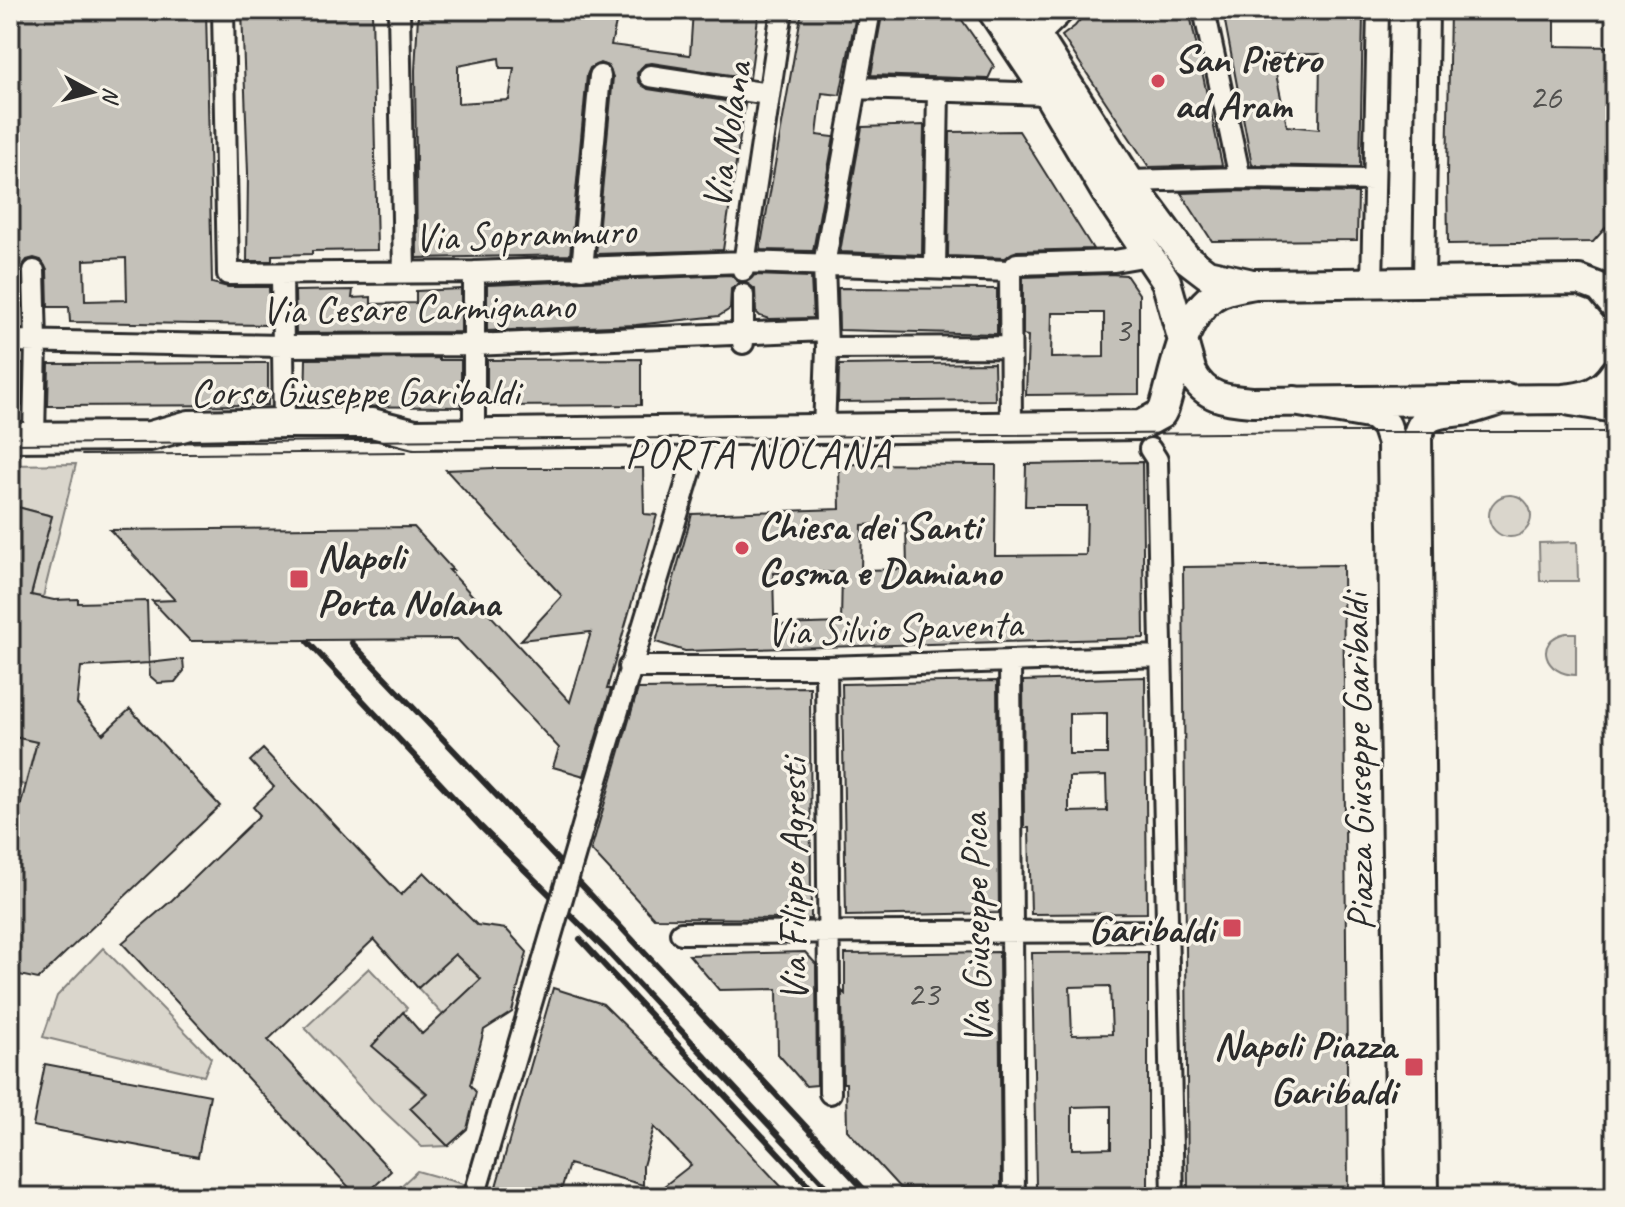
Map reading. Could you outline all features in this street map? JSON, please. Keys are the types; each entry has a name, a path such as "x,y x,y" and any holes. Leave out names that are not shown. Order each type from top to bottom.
{"main road":[{"name":"Piazza Giuseppe Garibaldi","path":"992,10 1048,94 1106,192 1166,281 1197,383 1214,396 1230,401 1563,399 1593,394 1603,388 1615,373"},
{"path":"1020,10 1129,181 1186,258 1207,274 1255,284"},
{"path":"824,430 1149,423 1164,408 1183,342 1194,318 1212,297 1225,290 1255,284 1579,280 1613,297"},
{"name":"Piazza Giuseppe Garibaldi","path":"1424,1197 1417,438 1424,422 1433,415 1462,411 1507,398"},
{"path":"1563,399 1615,408"},
{"name":"Piazza Giuseppe Garibaldi","path":"1294,401 1374,415 1386,425 1392,443 1401,1197"},
{"name":"Corso Giuseppe Garibaldi","path":"22,437 150,436 189,425 284,423 372,423 415,434 824,430"}],"street":[{"name":"Via Soprammuro","path":"223,10 228,274 824,265 1010,271 1017,264 1114,261 1149,255"},
{"path":"399,10 404,272"},
{"name":"Via Nolana","path":"743,266 782,10"},
{"path":"824,430 824,265 870,10"},
{"path":"1038,36 1065,10"},
{"path":"1204,10 1240,178"},
{"path":"1372,283 1378,10"},
{"path":"1424,282 1428,10"},
{"path":"582,269 600,76"},
{"path":"650,76 768,94"},
{"path":"856,88 1048,94"},
{"path":"935,268 938,90"},
{"path":"1129,181 1240,178 1373,180"},
{"path":"22,437 36,341 34,271"},
{"path":"1010,271 1011,428"},
{"path":"474,272 474,433"},
{"path":"282,275 284,423"},
{"path":"743,295 743,339"},
{"name":"Via Cesare Carmignano","path":"10,341 283,346 473,345 636,339 826,339 1010,347"},
{"path":"474,1197 629,667 699,442 699,431"},
{"path":"1150,449 1157,460 1173,1197"},
{"name":"Via Silvio Spaventa","path":"629,667 826,667 1161,656"},
{"name":"Via Giuseppe Pica","path":"1010,661 1014,1197"},
{"name":"Via Filippo Agresti","path":"826,667 830,1093"},
{"path":"681,933 1167,931"}],"shaded area":[{"path":"76,464 43,597 31,595 52,516 10,505 10,465"},
{"path":"1510,495 1525,501 1531,516 1525,531 1510,537 1495,531 1489,516 1495,501"},
{"path":"1577,542 1578,581 1540,581 1539,543"},
{"path":"1566,633 1576,633 1576,675 1556,669 1547,657 1549,643"},
{"path":"10,736 37,742 25,785 10,781"},
{"path":"103,948 211,1058 204,1076 43,1037 57,996"},
{"path":"455,954 481,979 443,1015 418,988"},
{"path":"369,968 407,1008 373,1046 426,1094 411,1108 448,1146 422,1147 373,1101 305,1028"},
{"path":"417,1171 463,1184 459,1197 389,1197"}],"building":[{"path":"10,10 206,10 212,283 228,287 269,287 270,325 70,322 69,307 48,307 47,270 41,260 34,258 22,266 22,307 10,307","holes":["126,258 127,300 85,301 84,260"]},
{"path":"242,10 310,10 310,15 372,10 377,250 312,251 312,254 272,255 272,261 247,261 248,173"},
{"path":"431,10 619,10 611,45 690,55 693,10 759,10 750,78 652,63 645,64 637,73 638,81 648,89 745,104 723,250 596,254 613,77 608,66 600,63 590,68 587,75 570,255 417,258 415,70 418,16","holes":["499,58 500,68 514,68 509,100 458,103 458,66"]},
{"path":"802,10 857,10 840,95 822,93 817,135 834,137 813,251 760,250"},
{"path":"883,10 955,10 994,66 988,79 871,75"},
{"path":"1088,10 1189,10 1222,165 1149,167 1062,36"},
{"path":"1450,10 1555,10 1555,46 1615,47 1615,217 1593,242 1448,244"},
{"path":"1223,11 1363,14 1360,167 1252,165","holes":["1320,54 1319,129 1287,126 1272,55"]},
{"path":"924,125 922,255 840,252 862,127"},
{"path":"1019,131 1093,249 1017,251 1005,258 948,256 950,132"},
{"path":"1181,193 1358,193 1357,240 1212,241"},
{"path":"731,275 740,283 731,289 730,309 719,316 636,325 487,331 487,285"},
{"path":"754,275 811,277 813,318 769,319 760,316 756,312 755,289 745,282"},
{"path":"1126,275 1139,294 1139,394 1026,395 1028,336 1023,335 1023,277","holes":["1052,313 1104,313 1104,357 1051,358"]},
{"path":"838,288 997,289 997,334 839,330"},
{"path":"461,289 461,332 296,333 295,291 353,290 352,298 371,297 371,304 416,303 416,291"},
{"path":"306,359 461,360 461,407 305,406"},
{"path":"641,359 641,405 487,406 487,360"},
{"path":"268,363 268,405 48,406 49,364"},
{"path":"994,363 995,400 838,402 839,365"},
{"path":"10,364 23,364 22,406 10,406"},
{"path":"1142,462 1144,638 685,651 656,642 692,514 840,509 839,464 996,465 995,556 1086,555 1087,506 1025,506 1026,464","holes":["906,523 907,569 861,570 862,525","842,572 841,623 778,625 778,615 774,615 773,573"]},
{"path":"643,468 644,514 657,515 607,689 611,689 584,776 553,767 559,748 457,639 190,641 152,601 175,600 110,530 414,527 453,570 449,570 570,702 591,632 521,640 562,596 446,470"},
{"path":"10,505 52,516 31,595 54,600 78,599 78,603 147,601 149,663 81,667 77,704 103,734 130,709 220,806 38,979 10,973 10,846 37,742 10,736"},
{"path":"1343,565 1348,1197 1188,1197 1183,567"},
{"path":"183,659 184,671 175,682 158,683 150,676 149,663"},
{"path":"1145,677 1147,913 1031,914 1029,828 1024,828 1023,681","holes":["1107,713 1107,754 1069,754 1069,714","1106,776 1107,811 1069,812 1069,777"]},
{"path":"997,681 999,913 846,916 842,684"},
{"path":"810,687 811,919 654,918 591,850 638,689"},
{"path":"263,749 401,895 424,872 477,925 506,929 527,952 512,1012 484,1030 470,1085 476,1092 467,1129 448,1146 410,1108 427,1093 372,1046 403,1012 422,1034 481,979 455,954 418,988 374,939 268,1040 391,1171 363,1197 358,1197 122,943 172,900 260,815 253,807 274,787 250,761"},
{"path":"805,952 816,964 817,1085 806,1086 778,1054 777,989 719,990 689,955"},
{"path":"999,952 1001,1187 900,1188 847,1130 846,1083 843,1083 842,991 845,994 845,954"},
{"path":"1148,952 1148,1189 1036,1188 1032,953","holes":["1110,986 1112,1034 1072,1035 1070,987","1111,1106 1111,1148 1072,1149 1072,1107"]},
{"path":"553,988 603,1004 696,1095 791,1197 650,1197 691,1165 654,1127 643,1166 643,1185 569,1164 559,1197 493,1197"},
{"path":"45,1064 210,1095 198,1157 33,1126"}],"tram line":[{"path":"10,444 1615,432"},
{"path":"82,455 406,452"}],"railway":[{"path":"308,642 480,826 607,951 836,1197"},
{"path":"352,643 871,1197"},
{"path":"580,939 819,1197"}],"place":[{"name":"San Pietro ad Aram","path":"1158,81"},
{"name":"Chiesa dei Santi Cosma e Damiano","path":"742,548"},
{"name":"Napoli Porta Nolana","path":"299,579"},
{"name":"Garibaldi","path":"1232,928"},
{"name":"Napoli Piazza Garibaldi","path":"1414,1067"}],"district":[{"name":"PORTA NOLANA","path":"758,452"}]}
